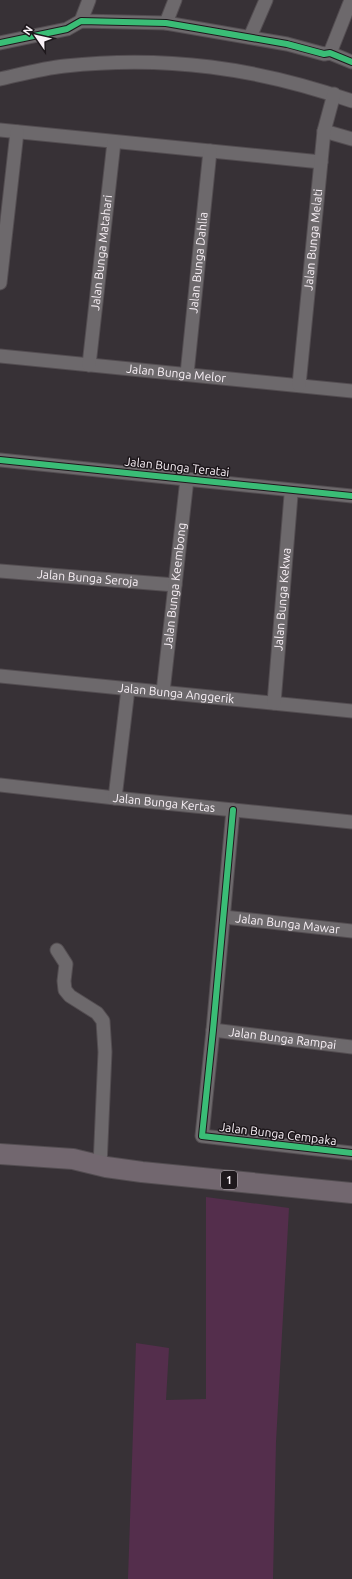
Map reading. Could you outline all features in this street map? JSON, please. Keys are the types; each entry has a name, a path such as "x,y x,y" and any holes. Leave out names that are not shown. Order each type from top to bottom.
{"highway":[{"name":"1","path":"0,1154 73,1159 103,1167 352,1193"},
{"name":"1","path":"0,1167 72,1171 103,1167"}],"street":[{"path":"81,21 89,0"},
{"path":"166,23 176,0"},
{"path":"250,37 266,0"},
{"path":"330,53 350,0"},
{"path":"0,43 67,29 81,21 166,23 287,44 324,54 330,53 352,62"},
{"path":"0,79 64,66 123,61 171,62 219,67 281,80 334,94 352,101"},
{"name":"Jalan Bunga Melati","path":"299,386 324,130 334,94"},
{"path":"0,130 321,162"},
{"path":"324,130 352,139"},
{"path":"0,283 17,132"},
{"name":"Jalan Bunga Matahari","path":"89,365 114,142"},
{"name":"Jalan Bunga Dahlia","path":"187,374 210,151"},
{"name":"Jalan Bunga Melor","path":"0,356 352,391"},
{"name":"Jalan Bunga Teratai","path":"0,460 352,496"},
{"name":"Jalan Bunga Keembong","path":"163,692 186,479"},
{"name":"Jalan Bunga Kekwa","path":"274,703 291,495"},
{"name":"Jalan Bunga Seroja","path":"0,571 175,585"},
{"name":"Jalan Bunga Anggerik","path":"0,676 352,711"},
{"path":"115,798 128,689"},
{"name":"Jalan Bunga Kertas","path":"0,785 352,822"},
{"path":"213,1030 233,810"},
{"name":"Jalan Bunga Mawar","path":"224,917 352,931"},
{"path":"57,950 66,964 64,981 65,990 70,996 97,1013 104,1021 105,1052 103,1167"},
{"name":"Jalan Bunga Rampai","path":"213,1030 352,1047"},
{"name":"Jalan Bunga Cempaka","path":"213,1030 202,1136 352,1153"}],"shaded area":[{"path":"206,1197 289,1208 276,1442 273,1579 128,1579 136,1343 169,1348 166,1400 206,1399"}],"cycle path":[{"path":"0,43 67,29 81,21 166,23 287,44 324,54 330,53 352,62"},
{"path":"0,460 352,496"},
{"path":"233,810 202,1136 352,1153"}]}
